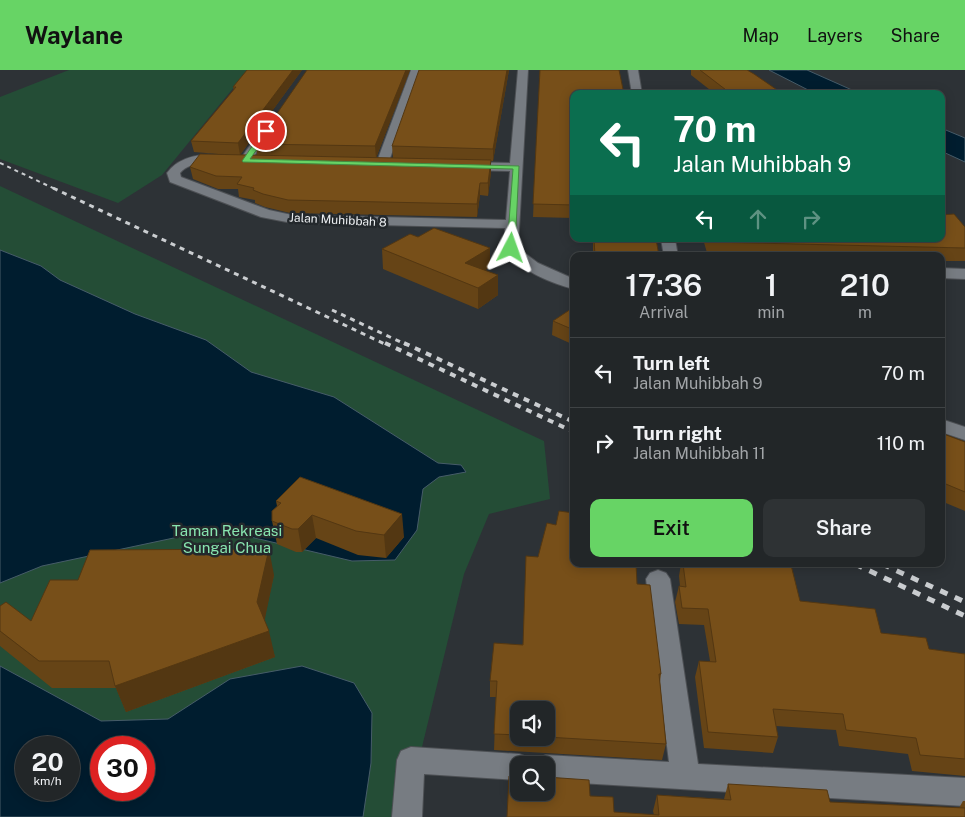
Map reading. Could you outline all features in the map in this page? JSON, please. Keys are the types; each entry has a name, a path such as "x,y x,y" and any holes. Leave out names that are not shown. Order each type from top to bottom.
{"street":[{"path":"382,164 416,70"},
{"path":"523,70 511,248 525,262 546,274 570,283"},
{"path":"633,70 636,90"},
{"path":"245,161 277,115"},
{"name":"Jalan Muhibbah 8","path":"245,161 197,160 183,163 173,173 175,179 266,214 292,219 513,224"},
{"path":"245,161 265,161"},
{"path":"456,166 516,167"},
{"path":"945,273 965,274"},
{"path":"945,426 965,434"},
{"path":"658,580 685,776"},
{"path":"407,817 411,760 510,766"},
{"path":"555,769 965,792"}],"green space":[{"path":"69,70 248,70 162,175 118,203 0,159 0,97"},
{"name":"Taman Rekreasi Sungai Chua","path":"0,186 544,441 550,499 489,514 464,574 405,817 0,817"}],"water":[{"path":"769,70 807,70 852,90 808,90"},
{"path":"945,130 965,138 965,162 945,153"},
{"path":"0,250 41,266 60,280 135,314 206,340 251,372 334,397 438,463 461,465 466,472 439,477 423,489 417,530 395,560 352,561 238,534 183,536 42,566 0,583"},
{"path":"0,666 101,721 168,719 230,679 302,666 354,683 372,713 371,763 363,817 0,817"}],"building":[{"path":"247,70 293,70 238,143 191,141 236,87 233,87"},
{"path":"307,70 406,70 375,146 256,144"},
{"path":"419,70 507,70 493,149 392,146"},
{"path":"540,70 619,70 623,90 570,90 570,205 533,204"},
{"path":"700,70 747,70 777,90 726,90"},
{"path":"200,154 491,160 488,183 480,183 477,204 288,200 263,194 253,190 254,188 237,184 242,177 216,176 190,167"},
{"path":"954,214 965,227 965,248 711,242 945,242 945,215"},
{"path":"434,228 490,248 465,263 498,275 478,288 382,249 410,234 418,237"},
{"path":"594,242 657,242 658,252 595,252"},
{"path":"570,310 570,328 553,321"},
{"path":"945,434 965,442 965,492 945,484"},
{"path":"300,477 402,514 384,535 356,531 312,515 298,529 292,529 272,521 272,511 281,503 276,501"},
{"path":"559,511 570,512 570,567 636,567 637,584 650,585 661,674 659,674 666,744 555,738 555,701 510,701 510,735 494,734 497,681 490,681 494,643 523,645 526,556 538,557 547,523 556,525"},
{"path":"269,549 257,602 269,631 115,686 109,661 39,661 0,631 0,606 6,602 31,621 50,580 78,580 90,550"},
{"path":"683,567 792,567 800,601 875,609 881,633 926,638 929,649 965,654 965,759 920,755 916,738 846,730 843,714 773,709 778,737 708,732 699,661 716,662 708,609 682,608 679,586 686,587"},
{"path":"509,776 510,801 555,801 555,778 589,780 590,796 613,797 614,812 659,815 657,795 731,800 728,784 827,790 830,802 965,808 965,817 507,817"}],"railway":[{"path":"0,163 55,189"},
{"path":"53,188 387,345"},
{"path":"332,310 407,345"},
{"path":"385,343 570,430"},
{"path":"404,343 570,420"},
{"path":"861,567 965,616"},
{"path":"889,567 965,602"}],"route":[{"path":"266,131 245,161 516,167 511,248"}]}
